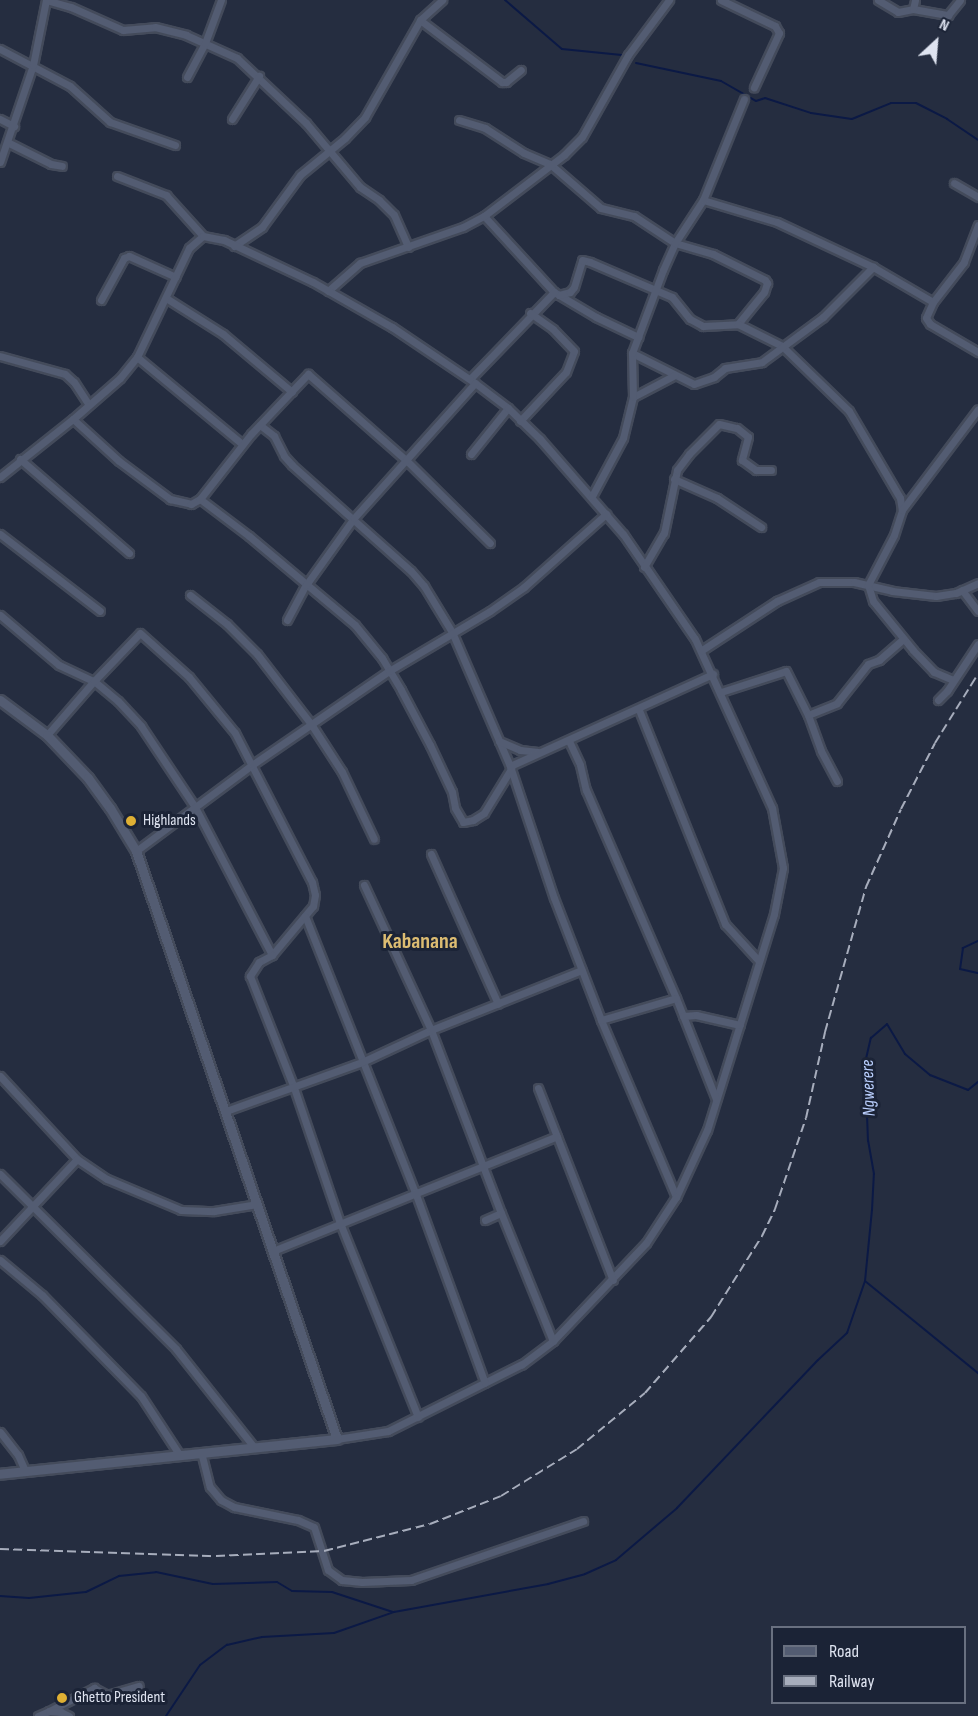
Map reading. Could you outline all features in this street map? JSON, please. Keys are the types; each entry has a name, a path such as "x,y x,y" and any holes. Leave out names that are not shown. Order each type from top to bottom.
{"street":[{"path":"0,162 33,65 46,0 71,7 123,30 155,27 186,34 237,58 260,76 360,187 380,200 394,215 408,247"},
{"path":"187,77 205,43 221,0"},
{"path":"234,246 262,227 300,175 345,138 365,117 420,20 442,0"},
{"path":"328,291 360,263 463,227 484,216 582,137 628,55 669,0"},
{"path":"721,0 775,26 780,33 754,87"},
{"path":"878,0 898,12 913,9 948,15 960,0"},
{"path":"913,9 915,0"},
{"path":"420,20 502,82 521,70"},
{"path":"0,50 70,86 110,122 175,145"},
{"path":"232,119 260,76"},
{"path":"592,496 624,438 633,397 632,353 655,290 675,243 703,200 744,99"},
{"path":"0,119 14,126"},
{"path":"459,120 485,128 525,153 550,164 602,208 634,216 675,243 713,254 765,280 767,283 764,292 738,324"},
{"path":"7,142 51,164 62,166"},
{"path":"0,1474 338,1439 388,1431 522,1364 552,1341 646,1243 676,1197 707,1130 774,914 783,868 772,808 702,650 592,496 508,408 392,327 328,291 234,246 203,236 166,195 117,176"},
{"path":"954,183 978,197"},
{"path":"703,200 777,222 873,267 933,302"},
{"path":"484,216 557,293 638,337"},
{"path":"978,225 964,262 926,313 930,324 978,352"},
{"path":"0,477 120,378 137,357 189,248 203,236"},
{"path":"101,300 124,258 129,256 176,277"},
{"path":"287,620 306,585 354,518 530,313 557,293 570,292 582,260 612,269 672,297 690,319 703,326 738,324 782,346 849,411 900,498 902,510"},
{"path":"632,353 698,384 714,377 725,368 762,362 823,317 873,267"},
{"path":"166,298 223,334 292,392"},
{"path":"520,421 566,372 574,351 553,329 530,313"},
{"path":"0,356 65,374 74,382 89,405"},
{"path":"137,357 242,444"},
{"path":"73,419 119,461 170,499 191,504 200,499 242,444 308,374 406,460 490,543"},
{"path":"633,397 675,375"},
{"path":"471,454 508,408"},
{"path":"953,680 934,672 903,639 873,601 868,585 894,535 902,510 978,409"},
{"path":"644,567 664,533 674,479 681,462 719,424 737,428 748,437 742,460 756,470 771,470"},
{"path":"260,425 274,436 284,456 292,465 354,518 424,586 452,632 510,767 554,898 601,1020 676,1197"},
{"path":"20,459 129,553"},
{"path":"674,479 717,498 761,527"},
{"path":"200,499 355,625 389,671 430,745 452,792 455,808 464,822 473,820 484,813 510,767 538,752 639,710 713,674"},
{"path":"136,851 311,724 389,671 490,611 524,587 606,514"},
{"path":"0,534 99,611"},
{"path":"702,650 777,602 819,582 854,582 936,596 962,590 978,583"},
{"path":"962,590 978,611"},
{"path":"190,595 227,624 257,654 311,724 342,772 374,839"},
{"path":"0,615 58,665 94,681 118,701 141,726 195,807 272,955"},
{"path":"47,735 140,633 189,677 235,733 312,882 313,906 272,955 259,962 250,976 293,1085 340,1223 418,1417"},
{"path":"808,715 837,703 868,664 879,660 903,639"},
{"path":"938,700 978,644"},
{"path":"721,692 786,671 808,715 821,751 837,781"},
{"path":"0,700 47,735 88,778 110,808 136,851 338,1439"},
{"path":"639,710 725,924 758,960"},
{"path":"499,741 520,750 538,752"},
{"path":"569,741 580,765 586,790 676,998 716,1099"},
{"path":"431,854 498,1004"},
{"path":"364,885 431,1030 552,1341"},
{"path":"304,916 331,977 362,1062 416,1192 485,1383"},
{"path":"226,1111 362,1062 431,1030 582,970"},
{"path":"601,1020 676,998"},
{"path":"683,1016 696,1015 740,1025"},
{"path":"0,1076 77,1159 107,1179 181,1210 213,1211 257,1204"},
{"path":"538,1088 613,1280"},
{"path":"273,1251 557,1136"},
{"path":"0,1241 77,1159"},
{"path":"0,1174 176,1349 254,1447"},
{"path":"484,1220 501,1213"},
{"path":"0,1260 42,1295 141,1396 178,1454"},
{"path":"0,1432 18,1455 25,1471"},
{"path":"201,1452 210,1487 221,1500 234,1507 298,1520 314,1527 328,1570 342,1580 362,1582 411,1580 584,1521"},
{"path":"38,1716 94,1688 108,1695 139,1686"},
{"path":"49,1711 61,1712 69,1716"}],"waterway":[{"path":"505,0 562,49 622,55"},
{"path":"636,63 721,81 756,101 765,98 811,113 852,119 891,103 916,103 947,119 978,140"},
{"name":"Ngwerere","path":"978,941 963,948 960,969 978,973"},
{"path":"166,1716 200,1665 227,1645 262,1637 334,1633 394,1612 548,1584 585,1574 616,1560 677,1508 818,1360 847,1333 865,1281 872,1210 874,1174 868,1141 865,1063 871,1038 887,1024 905,1054 930,1075 968,1090 978,1082"},
{"path":"865,1281 978,1373"},
{"path":"0,1596 29,1598 86,1592 119,1576 156,1572 213,1584 277,1582 292,1591 332,1592 393,1612"}],"railway":[{"path":"0,1549 216,1556 324,1551 430,1524 501,1496 577,1449 645,1393 711,1317 762,1236 775,1209 806,1118 825,1032 866,887 901,809 935,743 978,674"}],"place":[{"name":"Highlands","path":"131,821"},
{"name":"Ghetto President","path":"62,1698"}],"district":[{"name":"Kabanana","path":"420,942"}]}
